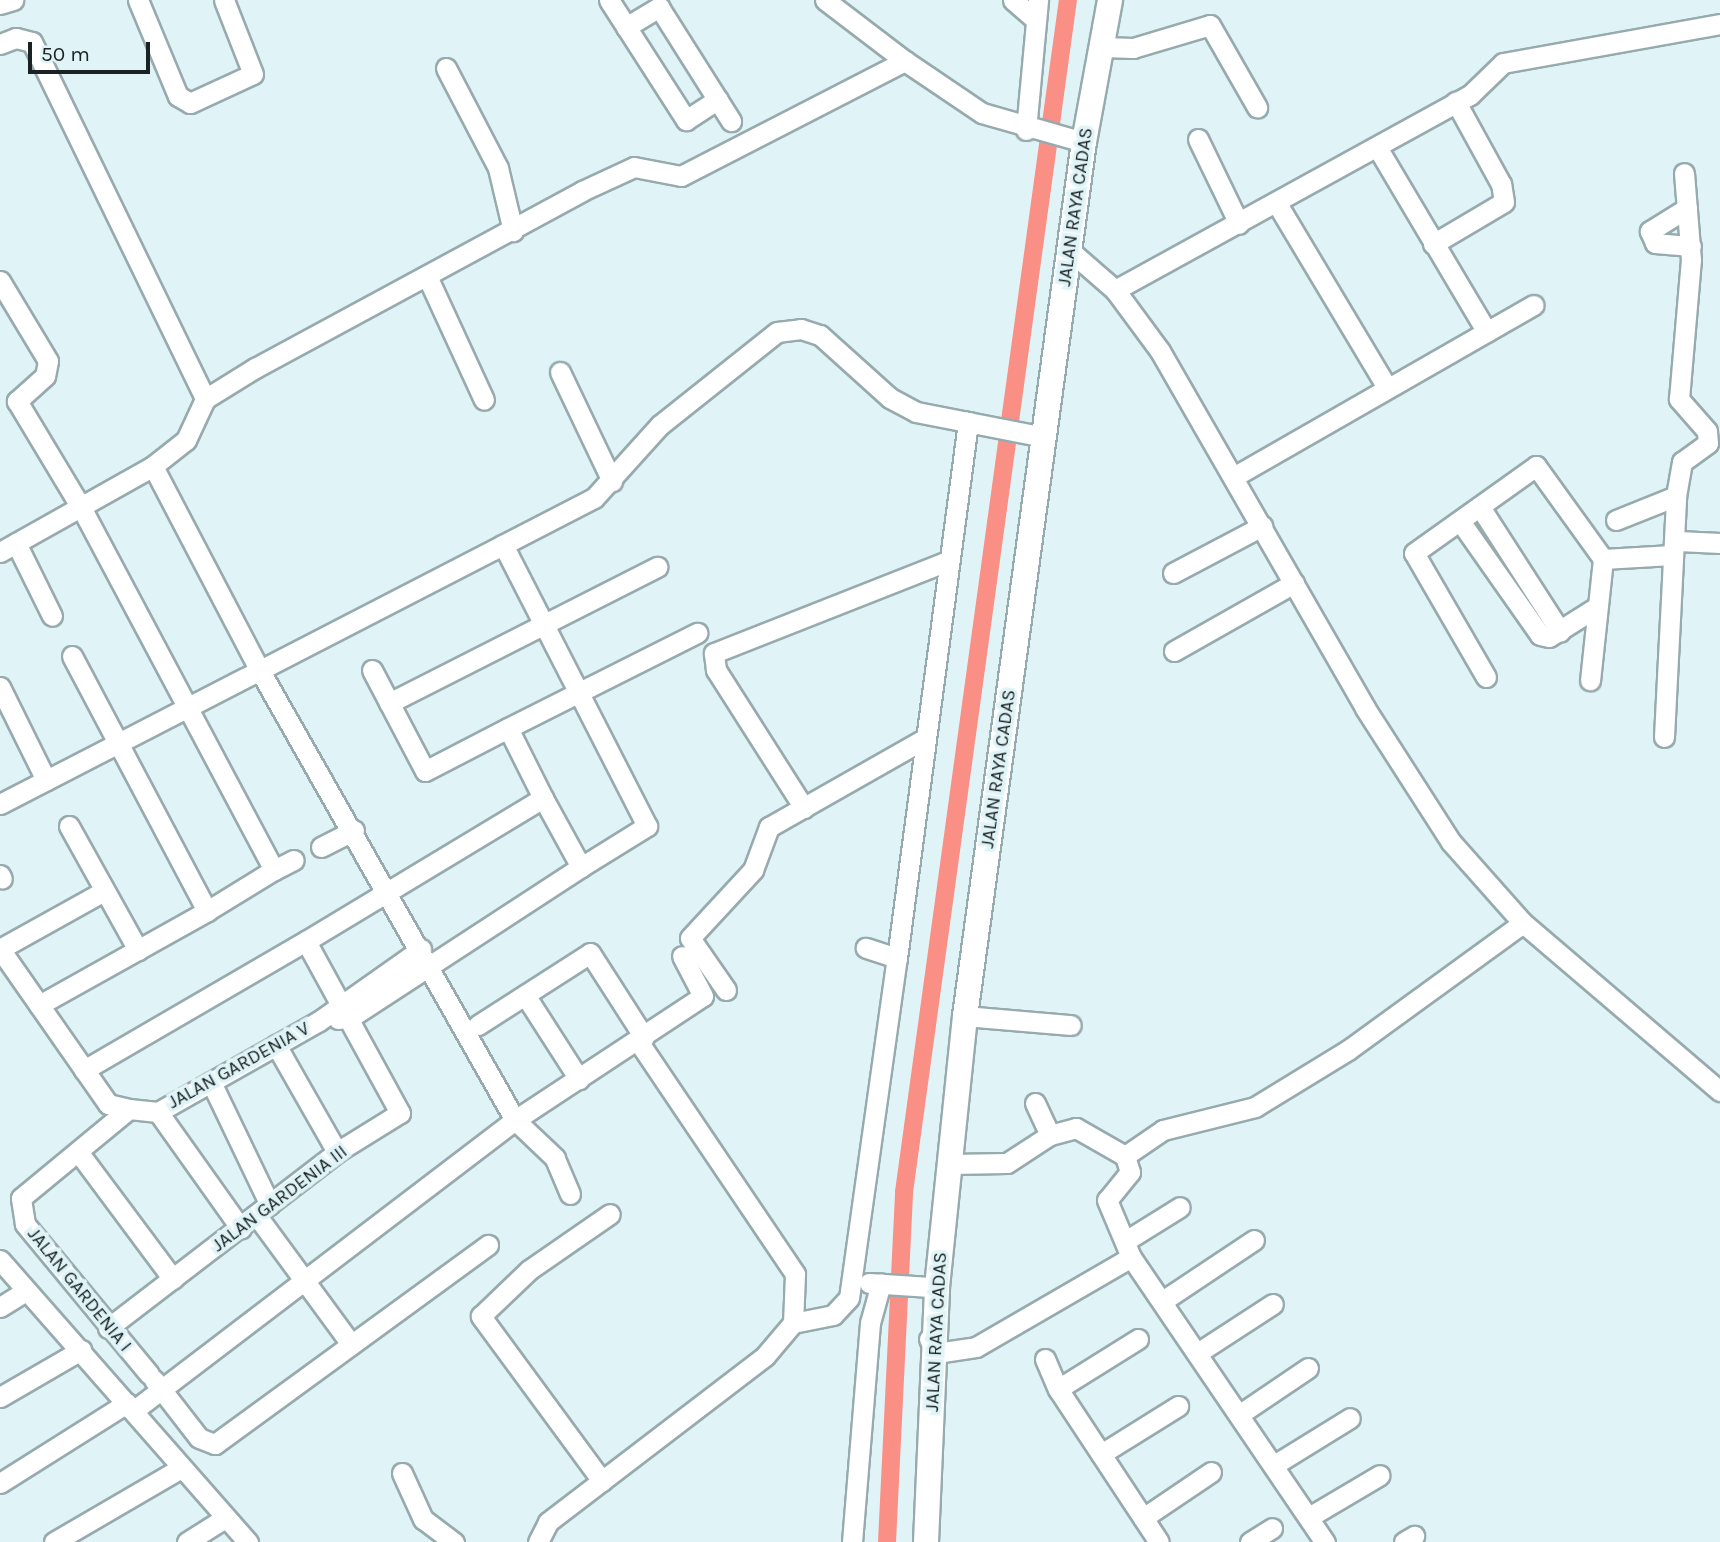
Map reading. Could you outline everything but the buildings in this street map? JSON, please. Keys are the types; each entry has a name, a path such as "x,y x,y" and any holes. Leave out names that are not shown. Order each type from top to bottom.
{"street":[{"path":"0,4 13,0"},
{"path":"138,0 178,96 190,103 253,74 223,0"},
{"path":"609,0 685,120 718,99"},
{"path":"825,0 905,61 982,113 1029,131 1074,140"},
{"path":"1013,0 1037,10 1029,131"},
{"name":"JALAN RAYA CADAS","path":"926,1542 950,1164 1034,436 1069,250 1074,140 1103,47 1110,0"},
{"path":"626,27 659,7 731,121"},
{"path":"1115,290 1456,102 1503,63 1720,24"},
{"path":"1103,47 1133,48 1210,25 1257,107"},
{"path":"0,44 16,38 32,42 205,400"},
{"path":"52,616 8,547 82,509 153,466 186,440 205,400 428,276 634,167 681,176 905,61"},
{"path":"446,68 498,168 513,231"},
{"path":"1433,244 1504,202 1501,184 1456,102"},
{"path":"1198,139 1239,224"},
{"path":"1377,147 1487,332"},
{"path":"1664,737 1676,496 1682,462 1708,443 1707,431 1679,399 1691,246 1685,173"},
{"path":"1276,202 1386,386"},
{"path":"1687,208 1650,231 1655,243 1691,246"},
{"path":"1069,250 1115,290 1207,424 1294,583 1451,842 1523,923 1720,1091"},
{"path":"428,276 484,400"},
{"path":"0,281 48,360 45,376 18,401 82,509 184,710 274,870"},
{"path":"1235,476 1386,386 1533,305"},
{"path":"0,804 594,498 660,425 772,335 792,328 820,335 901,405 1034,436"},
{"path":"560,372 612,481"},
{"path":"793,1323 832,1315 854,1284 947,561 976,424"},
{"path":"153,466 260,671 354,830 515,1120 555,1158 570,1194"},
{"path":"1486,677 1413,556 1539,468 1603,559 1595,608 1590,680"},
{"path":"1616,520 1676,496"},
{"path":"1480,507 1560,631"},
{"path":"1460,521 1540,635 1560,631 1595,608"},
{"path":"1173,573 1262,526"},
{"path":"1603,559 1720,543"},
{"path":"503,545 579,693"},
{"path":"804,808 716,670 714,653 947,561"},
{"path":"389,702 543,622 657,567"},
{"path":"1174,651 1294,583"},
{"path":"372,670 425,771 697,633"},
{"path":"72,656 115,743 207,911"},
{"path":"0,687 46,780"},
{"name":"JALAN GARDENIA V","path":"158,1112 319,1021 347,1009 426,957 647,826 579,693"},
{"path":"508,728 581,867"},
{"path":"726,990 690,938 753,870 769,827 924,739"},
{"path":"84,1070 389,893 543,798"},
{"path":"69,826 138,950"},
{"path":"321,846 354,830"},
{"path":"39,1005 294,860"},
{"path":"104,891 1,946 107,1104 158,1112 241,1229"},
{"path":"1125,1156 1163,1130 1268,1101 1523,923"},
{"path":"306,941 347,1009"},
{"path":"866,948 897,958"},
{"path":"478,1025 590,953 641,1039 795,1274 793,1323 765,1356 548,1522 538,1542"},
{"path":"0,1483 130,1407 155,1381 302,1282 515,1120 641,1039 705,994 682,956"},
{"path":"525,995 579,1079"},
{"name":"JALAN GARDENIA III","path":"108,1328 337,1153 400,1113 347,1009"},
{"path":"965,1016 1071,1025"},
{"path":"276,1045 337,1153"},
{"path":"211,1082 264,1210 302,1282 351,1344 488,1245"},
{"path":"1035,1103 1050,1135"},
{"path":"130,1109 79,1153 173,1279"},
{"path":"950,1164 1007,1163 1050,1135 1081,1129 1125,1156 1130,1172 1107,1200 1129,1249 1325,1542"},
{"name":"JALAN GARDENIA I","path":"79,1153 20,1202 25,1224 199,1438 215,1444 351,1344"},
{"path":"904,1285 936,1353 976,1348 1129,1249 1180,1207"},
{"path":"852,1542 870,1323 904,1285 936,1217 946,1209"},
{"path":"602,1481 481,1316 529,1270 610,1214"},
{"path":"1164,1300 1254,1240"},
{"path":"0,1260 248,1542"},
{"path":"854,1284 904,1285"},
{"path":"0,1307 26,1291"},
{"path":"1199,1352 1273,1304"},
{"path":"1058,1389 1138,1339"},
{"path":"0,1397 81,1350"},
{"path":"1045,1359 1058,1389 1159,1542"},
{"path":"1240,1414 1308,1368"},
{"path":"1101,1454 1178,1406"},
{"path":"1274,1465 1350,1418"},
{"path":"54,1542 181,1468"},
{"path":"1143,1518 1211,1472"},
{"path":"402,1473 423,1519 454,1542"},
{"path":"1309,1517 1380,1475"},
{"path":"187,1542 225,1518"},
{"path":"1250,1542 1272,1528"}],"waterway":[{"path":"887,1542 904,1192 1068,0"}]}
